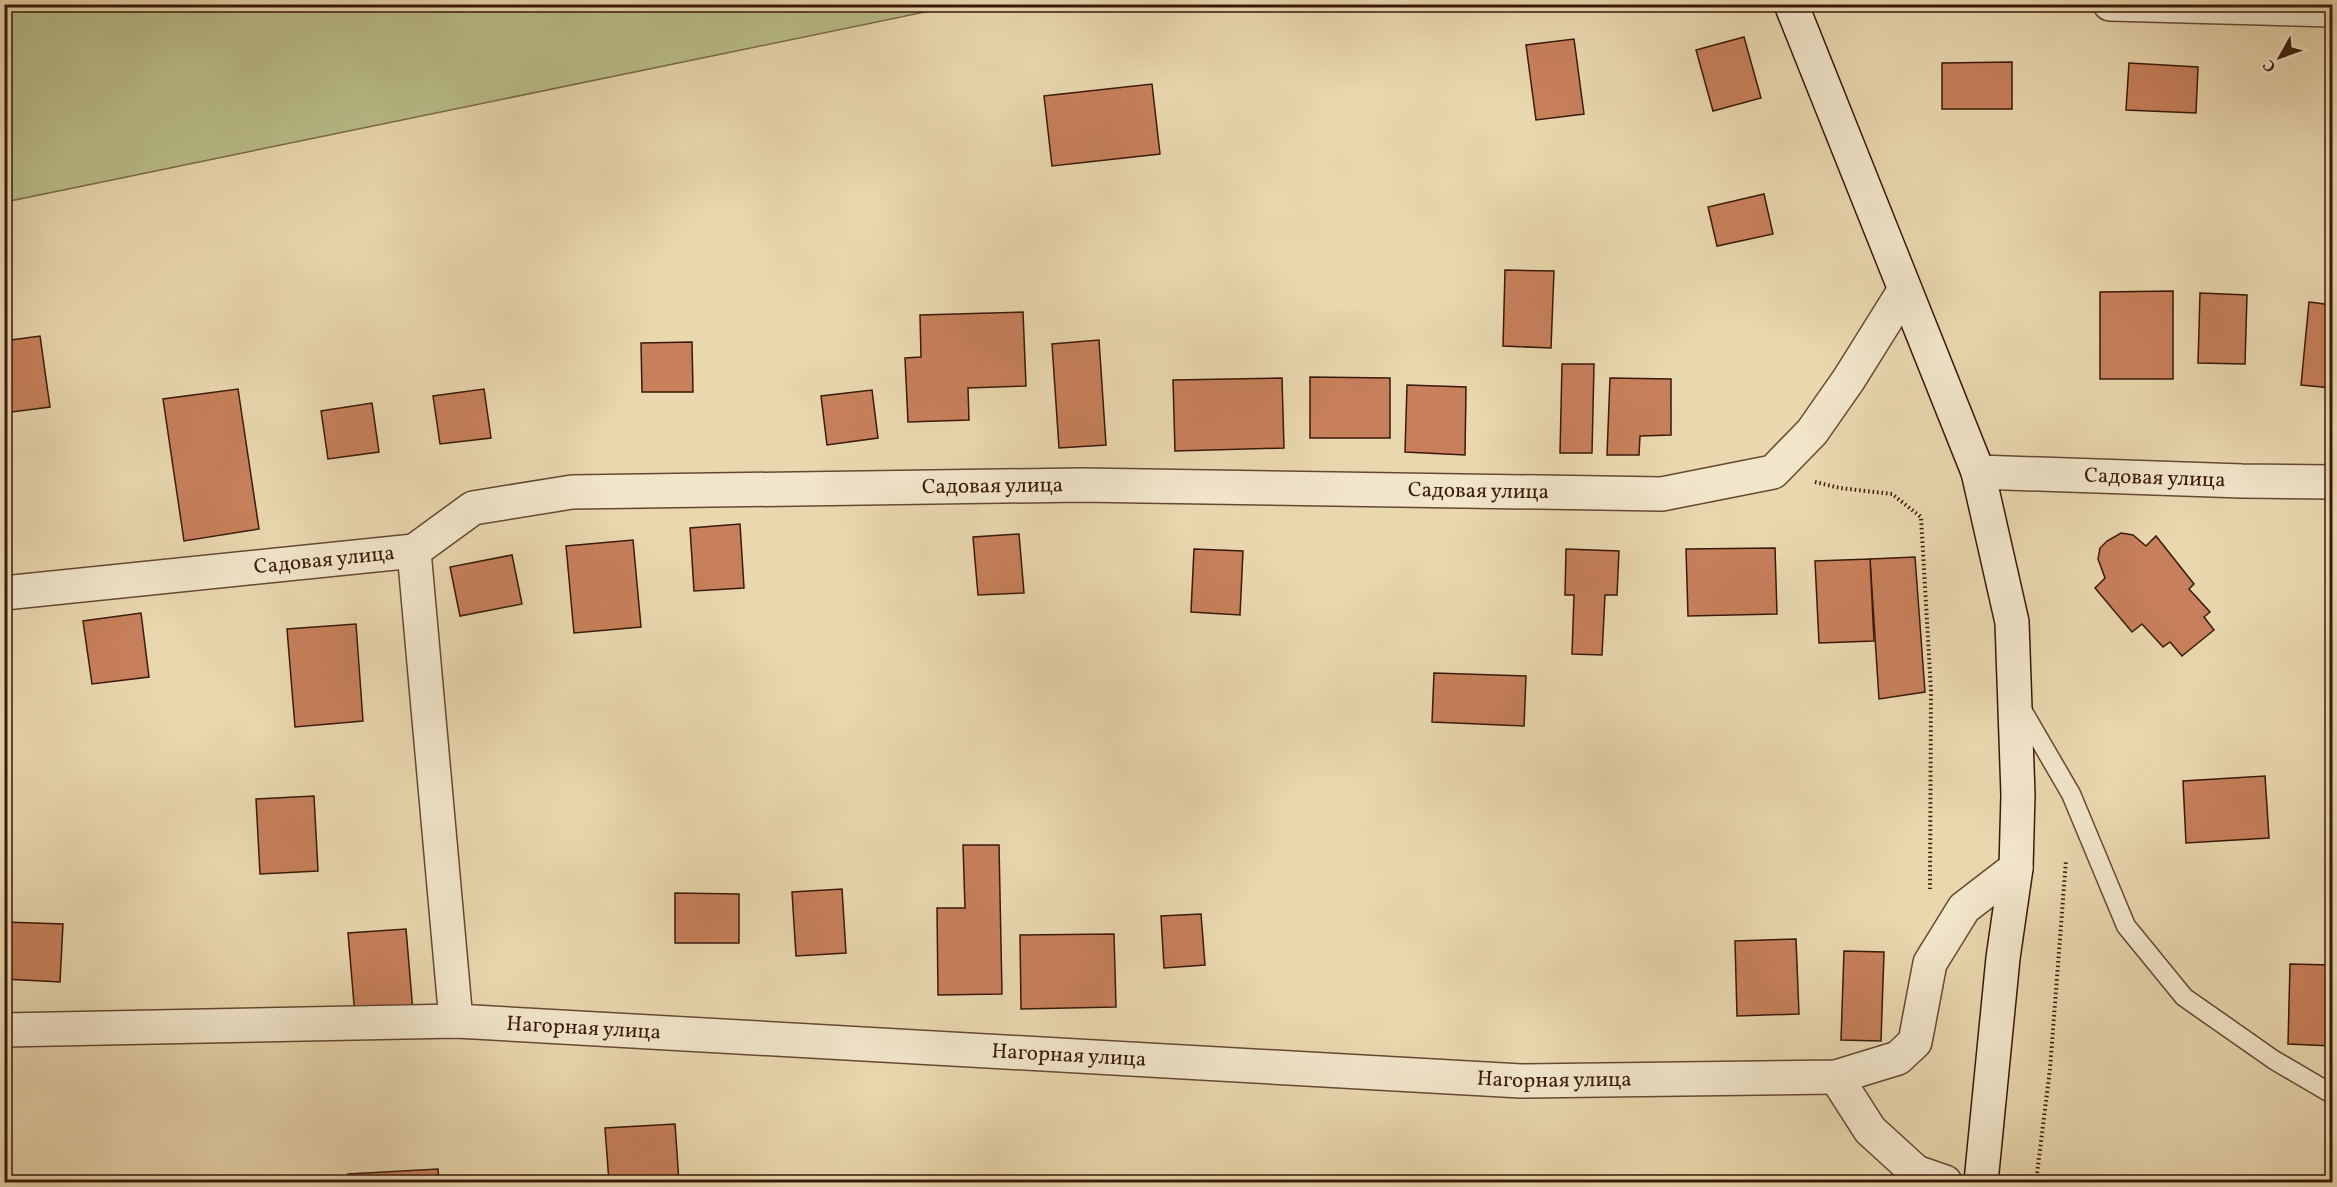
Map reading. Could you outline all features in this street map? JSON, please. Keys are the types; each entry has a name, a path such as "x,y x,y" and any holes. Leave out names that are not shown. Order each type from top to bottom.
{"street":[{"path":"1791,4 1978,472 2012,622 2018,795 2016,868 2003,958 1981,1182"},
{"path":"2110,4 2332,9"},
{"path":"1773,472 1812,432 1849,379 1904,291"},
{"name":"Садовая улица","path":"4,593 414,551 473,508 572,492 1081,485 1662,494 1773,472"},
{"name":"Садовая улица","path":"1978,472 2332,482"},
{"path":"414,551 456,1021"},
{"name":"Нагорная улица","path":"4,1030 456,1021 1521,1081 1836,1077 1898,1058 1915,1042 1930,963 1949,930 1964,908 2016,868"},
{"path":"1836,1077 1870,1130 1916,1172 1945,1182"}],"lane":[{"path":"2015,699 2071,794 2126,926 2184,997 2274,1060 2332,1094"}],"path":[{"path":"1773,472 1840,488 1892,494 1921,517 1931,691 1930,892"},
{"path":"2036,1182 2049,1069 2066,851"}],"green space":[{"path":"5,4 959,4 959,5 5,202"}],"building":[{"path":"1744,37 1761,98 1713,111 1696,50"},
{"path":"1574,39 1584,114 1536,120 1526,45"},
{"path":"2012,62 2012,109 1942,109 1942,63"},
{"path":"2129,63 2198,67 2196,113 2126,110"},
{"path":"1152,84 1160,154 1052,166 1044,96"},
{"path":"1764,194 1773,234 1717,246 1708,207"},
{"path":"1505,270 1554,271 1551,348 1503,346"},
{"path":"2173,291 2173,379 2100,379 2100,292"},
{"path":"2200,293 2247,295 2245,364 2198,363"},
{"path":"2309,302 2332,305 2332,388 2301,385"},
{"path":"1023,312 1026,386 968,388 969,420 908,422 905,358 921,357 920,315"},
{"path":"40,336 50,407 4,413 4,341"},
{"path":"1099,340 1106,445 1059,448 1052,344"},
{"path":"692,342 693,392 642,392 641,343"},
{"path":"1562,364 1594,364 1592,453 1560,453"},
{"path":"1310,377 1390,378 1390,438 1310,438"},
{"path":"1282,378 1284,448 1175,451 1173,380"},
{"path":"1610,378 1671,379 1671,435 1640,436 1639,455 1607,455"},
{"path":"1407,385 1466,387 1465,455 1405,452"},
{"path":"238,389 259,529 184,541 163,399"},
{"path":"484,389 491,438 440,444 433,396"},
{"path":"872,390 878,438 827,445 821,396"},
{"path":"372,403 379,452 328,459 321,411"},
{"path":"740,524 744,588 694,591 690,528"},
{"path":"2121,533 2133,535 2146,546 2156,536 2194,584 2189,589 2210,612 2204,617 2214,630 2182,656 2170,642 2163,647 2142,624 2132,632 2095,588 2105,578 2098,559 2100,548"},
{"path":"1019,534 1024,593 978,595 973,537"},
{"path":"633,540 641,627 574,633 566,546"},
{"path":"1775,548 1777,614 1688,616 1686,549"},
{"path":"1194,549 1243,551 1240,615 1191,612"},
{"path":"1566,549 1619,551 1617,595 1605,595 1602,655 1572,654 1574,595 1565,595"},
{"path":"512,555 522,604 460,616 450,567"},
{"path":"1915,557 1925,692 1879,699 1870,559"},
{"path":"1870,559 1874,641 1819,643 1815,561"},
{"path":"141,613 149,677 92,684 83,621"},
{"path":"356,624 363,721 295,727 287,629"},
{"path":"1434,673 1526,676 1524,726 1432,722"},
{"path":"2265,776 2269,838 2186,843 2183,781"},
{"path":"314,796 318,871 260,874 256,799"},
{"path":"963,845 999,845 1002,994 938,995 937,908 965,908"},
{"path":"842,889 846,953 796,956 792,892"},
{"path":"675,893 739,894 739,943 675,943"},
{"path":"1201,914 1205,965 1164,968 1161,916"},
{"path":"4,922 63,924 60,982 4,979"},
{"path":"406,929 413,1012 355,1016 348,933"},
{"path":"1114,934 1116,1007 1021,1009 1020,935"},
{"path":"1796,939 1799,1014 1737,1016 1735,941"},
{"path":"1844,951 1884,952 1881,1041 1841,1040"},
{"path":"2290,964 2332,965 2332,1046 2288,1044"},
{"path":"675,1124 679,1182 609,1182 605,1128"},
{"path":"438,1169 439,1182 348,1182 348,1174"}]}
